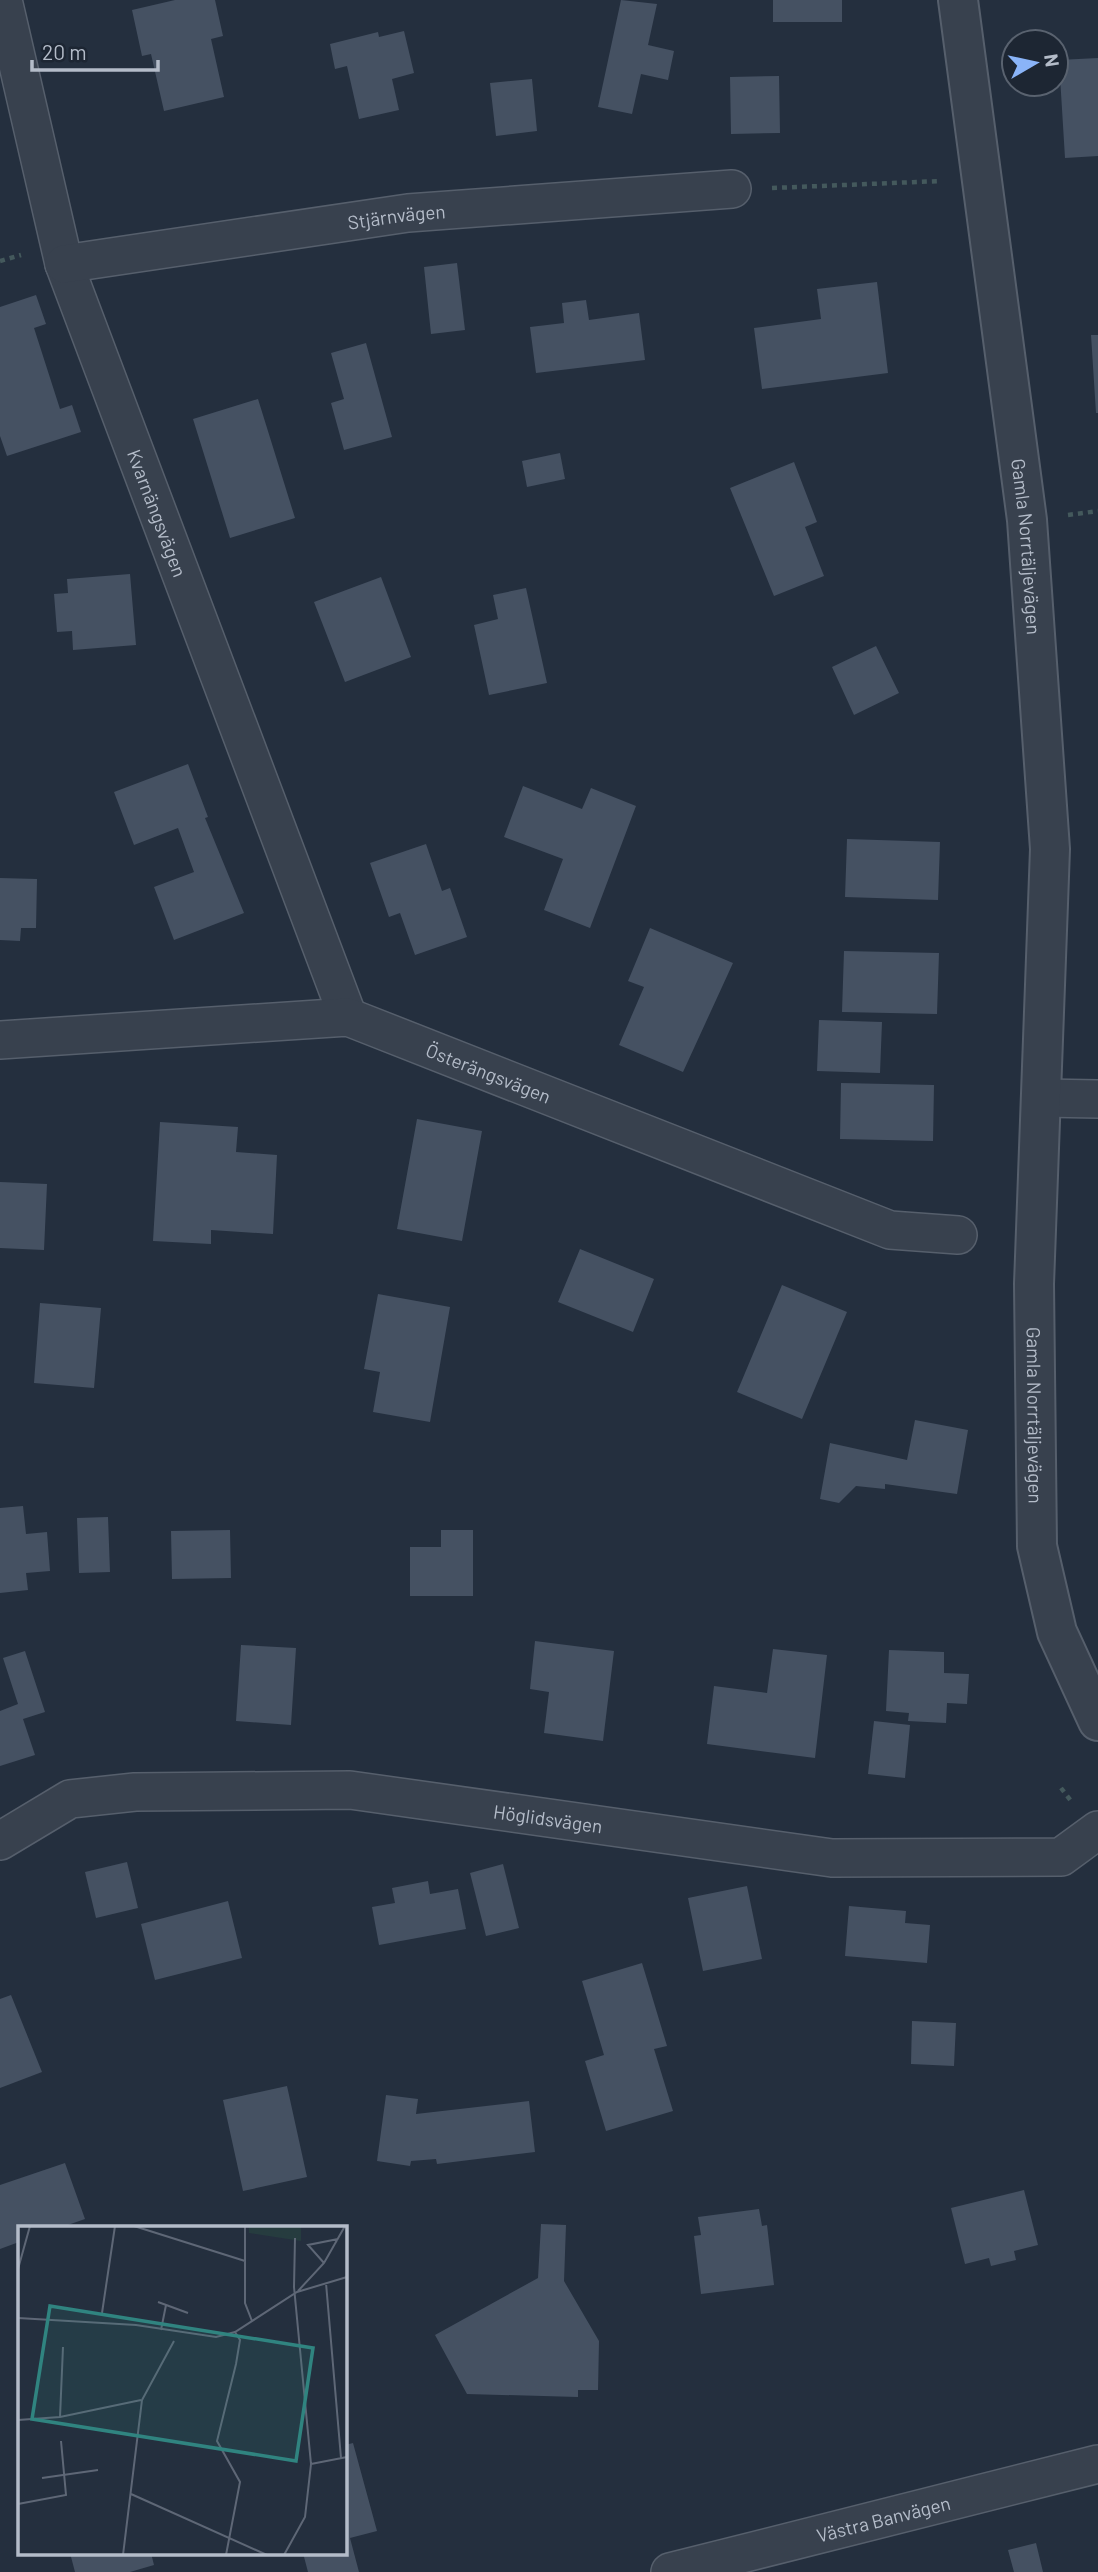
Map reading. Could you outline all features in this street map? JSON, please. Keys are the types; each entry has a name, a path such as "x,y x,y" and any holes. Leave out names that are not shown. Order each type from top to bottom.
{"street":[{"name":"Kvarnängsvägen","path":"3,0 64,264 348,1017"},
{"name":"Gamla Norrtäljevägen","path":"958,0 1027,520 1050,849 1034,1284 1037,1546 1057,1632 1098,1721"},
{"name":"Stjärnvägen","path":"64,264 408,213 732,189"},
{"name":"Österängsvägen","path":"0,1040 348,1017 890,1230 958,1236"},
{"path":"1042,1098 1098,1098"},
{"name":"Höglidsvägen","path":"0,1841 70,1799 148,1792 350,1790 832,1858 1061,1857 1098,1830"},
{"name":"Västra Banvägen","path":"670,2572 1098,2464"}],"path":[{"path":"732,189 981,180"}],"building":[{"path":"175,0 215,0 223,36 211,39 224,97 164,111 151,54 142,56 132,10"},
{"path":"621,0 657,4 648,45 674,51 668,80 641,74 632,114 598,107"},
{"path":"773,0 842,0 842,22 773,22"},
{"path":"404,31 414,73 392,79 399,110 359,119 347,66 335,69 330,44 378,32 379,37"},
{"path":"1098,58 1098,156 1065,158 1061,98 1070,98 1070,59"},
{"path":"779,76 780,133 731,134 730,77"},
{"path":"532,79 537,131 496,136 490,83"},
{"path":"457,263 465,330 431,334 424,267"},
{"path":"877,282 888,373 762,389 754,328 821,319 817,289"},
{"path":"36,295 46,324 34,328 60,409 72,405 81,432 7,456 0,436 0,307"},
{"path":"586,300 589,320 639,313 645,360 536,373 530,327 564,323 562,303"},
{"path":"1091,335 1098,335 1098,413 1096,413"},
{"path":"366,343 392,437 344,450 331,403 344,399 331,353"},
{"path":"258,399 295,518 230,538 193,419"},
{"path":"560,453 565,479 527,487 522,461"},
{"path":"794,462 817,522 805,527 824,576 774,596 730,488"},
{"path":"130,574 136,645 73,650 72,631 57,632 54,594 68,593 67,579"},
{"path":"381,577 411,657 345,682 314,602"},
{"path":"526,588 547,683 489,695 474,625 498,619 493,595"},
{"path":"876,646 899,693 854,715 832,667"},
{"path":"188,764 208,817 205,818 244,913 174,940 154,887 194,872 178,828 134,845 114,792"},
{"path":"523,786 582,809 591,788 636,806 590,928 544,910 563,859 504,837"},
{"path":"847,839 940,842 938,900 845,897"},
{"path":"426,844 442,891 450,888 467,937 415,955 400,913 389,917 370,863"},
{"path":"0,878 37,879 36,928 21,928 20,941 0,940"},
{"path":"650,928 733,963 683,1072 619,1045 644,987 628,981"},
{"path":"844,951 939,953 937,1014 842,1012"},
{"path":"819,1020 882,1022 880,1073 817,1071"},
{"path":"841,1083 934,1085 933,1141 840,1139"},
{"path":"417,1119 482,1131 462,1241 397,1229"},
{"path":"160,1122 238,1127 236,1152 277,1155 273,1234 211,1230 211,1244 153,1241"},
{"path":"0,1182 47,1184 44,1250 0,1248"},
{"path":"580,1249 654,1279 633,1332 558,1302"},
{"path":"782,1285 847,1312 802,1419 737,1392"},
{"path":"378,1294 450,1307 430,1422 373,1412 380,1372 364,1369"},
{"path":"40,1303 101,1308 94,1388 34,1383"},
{"path":"915,1420 968,1430 957,1494 885,1484 885,1489 856,1486 839,1503 820,1499 830,1443 907,1460"},
{"path":"23,1506 26,1534 47,1532 50,1571 26,1573 28,1590 0,1593 0,1508"},
{"path":"108,1517 110,1572 79,1573 77,1518"},
{"path":"230,1530 231,1578 172,1579 171,1531"},
{"path":"441,1530 473,1530 473,1596 410,1596 410,1547 441,1547"},
{"path":"535,1641 614,1651 603,1741 544,1733 549,1692 530,1689"},
{"path":"241,1645 296,1648 291,1725 236,1721"},
{"path":"773,1649 827,1655 815,1758 707,1744 714,1686 767,1693"},
{"path":"889,1650 944,1652 944,1673 969,1674 967,1704 947,1703 946,1723 908,1721 909,1713 886,1711"},
{"path":"25,1651 45,1712 23,1719 35,1755 0,1766 0,1711 18,1704 3,1658"},
{"path":"874,1721 910,1725 905,1778 868,1774"},
{"path":"127,1862 138,1908 96,1918 85,1872"},
{"path":"503,1864 519,1928 486,1936 470,1873"},
{"path":"428,1881 430,1894 458,1889 466,1929 379,1945 372,1907 395,1903 392,1888"},
{"path":"747,1886 762,1959 703,1971 688,1898"},
{"path":"228,1901 242,1958 155,1980 141,1924"},
{"path":"849,1906 906,1911 905,1923 930,1925 927,1963 845,1956"},
{"path":"642,1963 667,2046 654,2049 673,2111 606,2131 585,2061 604,2055 582,1981"},
{"path":"11,1995 42,2072 0,2088 0,1999"},
{"path":"912,2021 956,2023 954,2066 911,2064"},
{"path":"287,2086 307,2177 243,2191 223,2100"},
{"path":"386,2095 418,2099 416,2114 529,2101 535,2152 437,2164 436,2159 411,2161 410,2166 377,2161"},
{"path":"65,2163 85,2219 65,2226 18,2226 18,2242 0,2249 0,2185"},
{"path":"1024,2190 1038,2245 1014,2251 1016,2260 991,2266 989,2258 965,2264 951,2208"},
{"path":"759,2209 762,2226 767,2225 774,2285 701,2294 694,2236 701,2235 698,2217"},
{"path":"541,2224 566,2225 564,2281 599,2341 598,2390 578,2390 578,2397 467,2394 435,2335 538,2278"},
{"path":"353,2443 377,2531 350,2538 359,2572 308,2572 303,2554 346,2554 346,2445"},
{"path":"1036,2543 1043,2572 1014,2572 1008,2550"},
{"path":"70,2554 151,2554 154,2565 130,2572 75,2572"}]}
